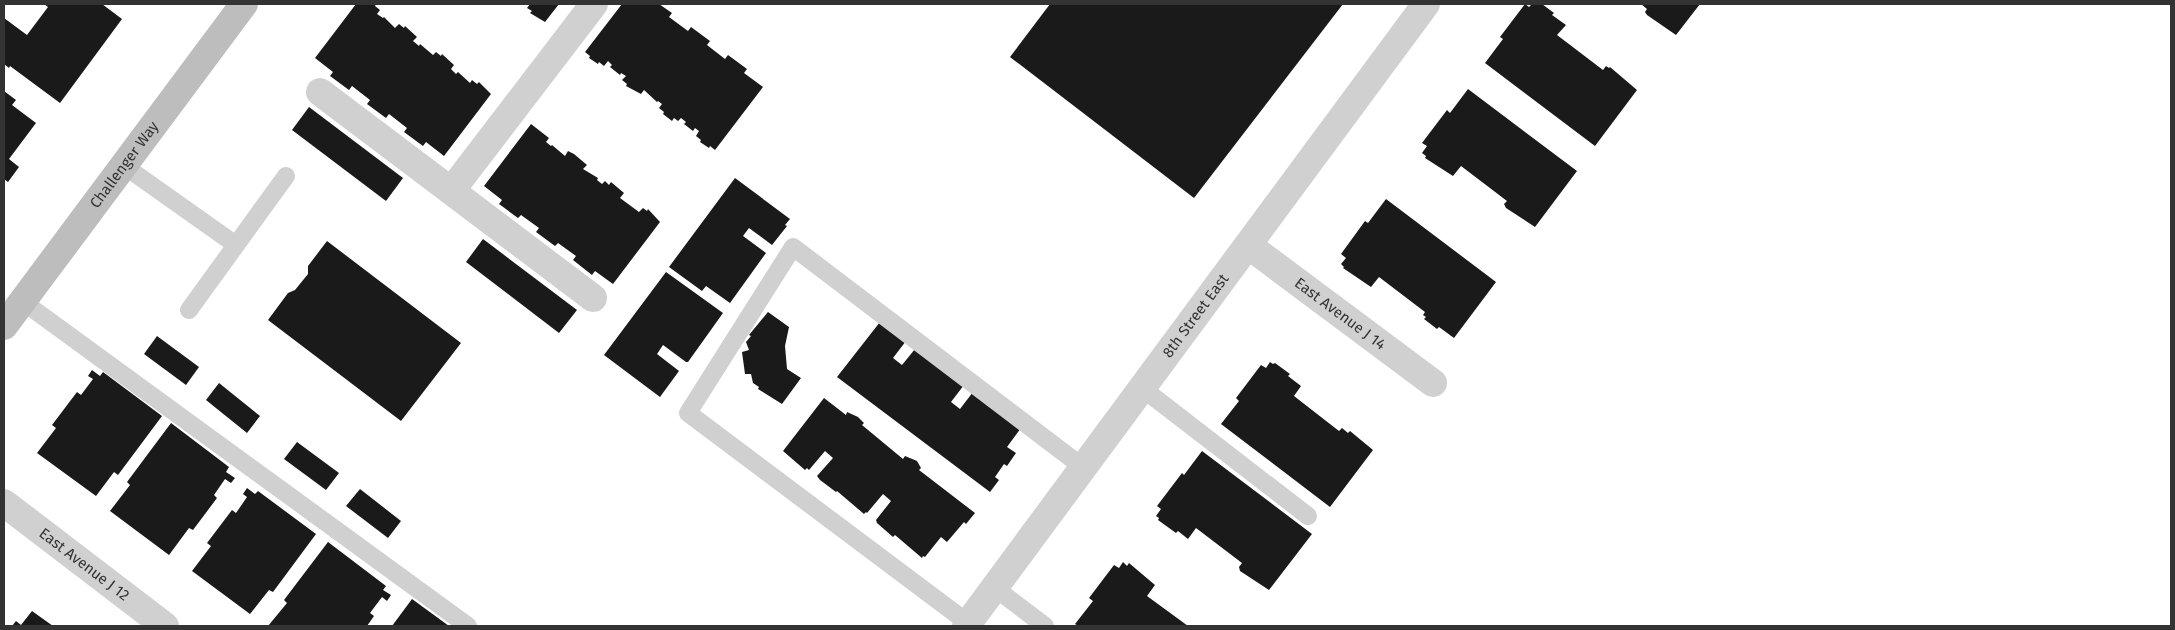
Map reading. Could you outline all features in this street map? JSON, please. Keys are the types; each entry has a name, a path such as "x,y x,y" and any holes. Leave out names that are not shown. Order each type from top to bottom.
{"main road":[{"name":"Challenger Way","path":"4,326 244,4"}],"street":[{"path":"451,191 594,4"},
{"name":"8th Street East","path":"967,625 1426,4"},
{"path":"320,92 593,298"},
{"name":"East Avenue J 14","path":"1248,245 1433,383"},
{"name":"East Avenue J 12","path":"4,503 165,626"}],"lane":[{"path":"124,165 236,245"},
{"path":"189,310 286,176"},
{"path":"967,625 688,413 793,247 1084,468"},
{"path":"22,301 468,626"},
{"path":"1142,388 1308,516"},
{"path":"995,588 1046,626"}],"building":[{"path":"44,4 102,4 122,19 60,103 10,66 9,68 4,64 4,18 27,35 48,7"},
{"path":"356,4 376,4 375,6 380,10 377,14 384,17 395,28 399,24 404,28 405,26 417,37 413,41 419,46 420,44 433,55 436,52 441,56 442,54 454,65 451,69 456,74 458,72 470,83 472,80 477,84 479,82 491,94 444,156 426,142 423,146 404,132 407,128 389,114 386,118 367,104 370,100 352,86 349,90 330,76 333,72 315,58"},
{"path":"530,4 559,4 545,22 530,13 532,11 527,8"},
{"path":"622,4 659,4 672,13 669,17 688,31 691,27 710,41 707,45 725,59 728,55 747,69 744,73 763,87 715,150 700,142 701,140 696,136 699,131 695,128 693,131 684,124 686,122 681,118 678,121 674,118 672,121 663,114 664,112 659,108 662,104 644,90 641,94 626,86 627,84 622,80 626,76 621,73 620,75 610,67 612,65 608,61 604,66 599,62 598,64 589,58 590,56 585,52"},
{"path":"1050,4 1343,4 1194,198 1010,57"},
{"path":"1525,4 1529,7 1532,4 1542,4 1554,13 1552,15 1566,25 1557,35 1603,70 1606,66 1610,67 1637,90 1595,146 1485,63 1503,39 1500,37"},
{"path":"1641,4 1700,4 1676,35 1647,15 1645,12 1647,9"},
{"path":"1468,89 1577,171 1535,227 1506,208 1504,204 1507,201 1461,166 1453,176 1425,158 1426,156 1422,153 1427,146 1422,143 1447,110 1450,113"},
{"path":"4,91 16,100 12,105 36,123 9,159 19,167 8,182 4,179"},
{"path":"309,107 403,178 386,201 292,130"},
{"path":"531,124 549,138 546,142 551,146 565,156 568,151 574,154 587,165 583,169 598,178 597,180 602,184 605,181 609,185 611,182 624,193 620,198 639,212 643,208 647,211 648,209 660,222 613,284 595,271 592,275 573,260 576,256 558,243 555,246 536,232 539,228 521,215 518,218 499,204 502,200 484,186"},
{"path":"735,178 790,219 785,225 787,226 772,245 749,228 743,236 766,253 730,303 706,286 702,291 669,267"},
{"path":"1386,199 1496,282 1454,338 1424,319 1426,317 1423,315 1425,312 1379,277 1371,287 1343,268 1341,264 1346,258 1341,254 1365,221 1368,223"},
{"path":"483,239 577,310 559,333 466,262"},
{"path":"327,241 461,343 401,421 268,320 288,293 295,290 308,274 308,266"},
{"path":"666,272 723,313 688,362 663,345 657,354 679,371 660,397 604,355"},
{"path":"768,312 789,327 785,346 787,369 801,378 782,404 758,389 759,387 753,383 751,374 745,374 742,352 749,350 746,342 751,336 749,335"},
{"path":"880,322 906,341 893,358 902,365 915,349 964,385 951,402 960,409 973,392 1021,428 1007,447 1016,453 1007,466 1004,464 995,477 999,480 990,492 837,377"},
{"path":"157,336 199,367 186,385 144,354"},
{"path":"1270,362 1275,363 1290,374 1288,376 1301,386 1294,396 1339,431 1342,428 1348,433 1350,431 1373,450 1330,507 1221,424 1239,401 1236,398 1261,365 1266,368"},
{"path":"92,370 100,376 103,372 162,416 118,475 114,472 96,496 37,453 56,428 52,425 77,392 81,395 93,379 88,376"},
{"path":"219,383 260,416 247,433 206,400"},
{"path":"824,398 846,415 847,412 858,417 864,423 862,425 903,459 905,456 917,461 921,468 919,470 975,513 966,524 964,522 947,542 941,537 925,557 923,556 922,558 895,535 893,537 877,523 876,520 891,501 883,494 864,514 817,476 833,458 825,451 809,470 807,468 805,470 783,451"},
{"path":"171,423 229,467 226,472 235,478 231,483 225,479 214,495 217,498 193,530 189,528 169,555 110,511 130,485 127,482"},
{"path":"297,442 339,473 326,490 284,459"},
{"path":"1202,451 1312,534 1269,590 1240,571 1239,567 1242,563 1196,528 1188,539 1178,531 1176,533 1158,520 1159,518 1156,516 1161,509 1157,506 1182,473 1184,475"},
{"path":"247,488 255,494 258,491 316,534 273,592 269,590 250,614 192,571 211,546 207,543 232,510 236,513 247,497 243,494"},
{"path":"360,489 401,521 388,538 346,506"},
{"path":"328,542 386,586 383,590 391,595 387,601 382,597 370,613 374,616 367,626 268,626 287,603 284,600"},
{"path":"1123,562 1127,566 1129,563 1155,585 1147,596 1188,626 1078,626 1075,624 1093,601 1089,598 1114,565 1119,568"},
{"path":"412,599 449,626 392,626"},
{"path":"32,611 53,626 12,626 16,621 21,625"}]}
